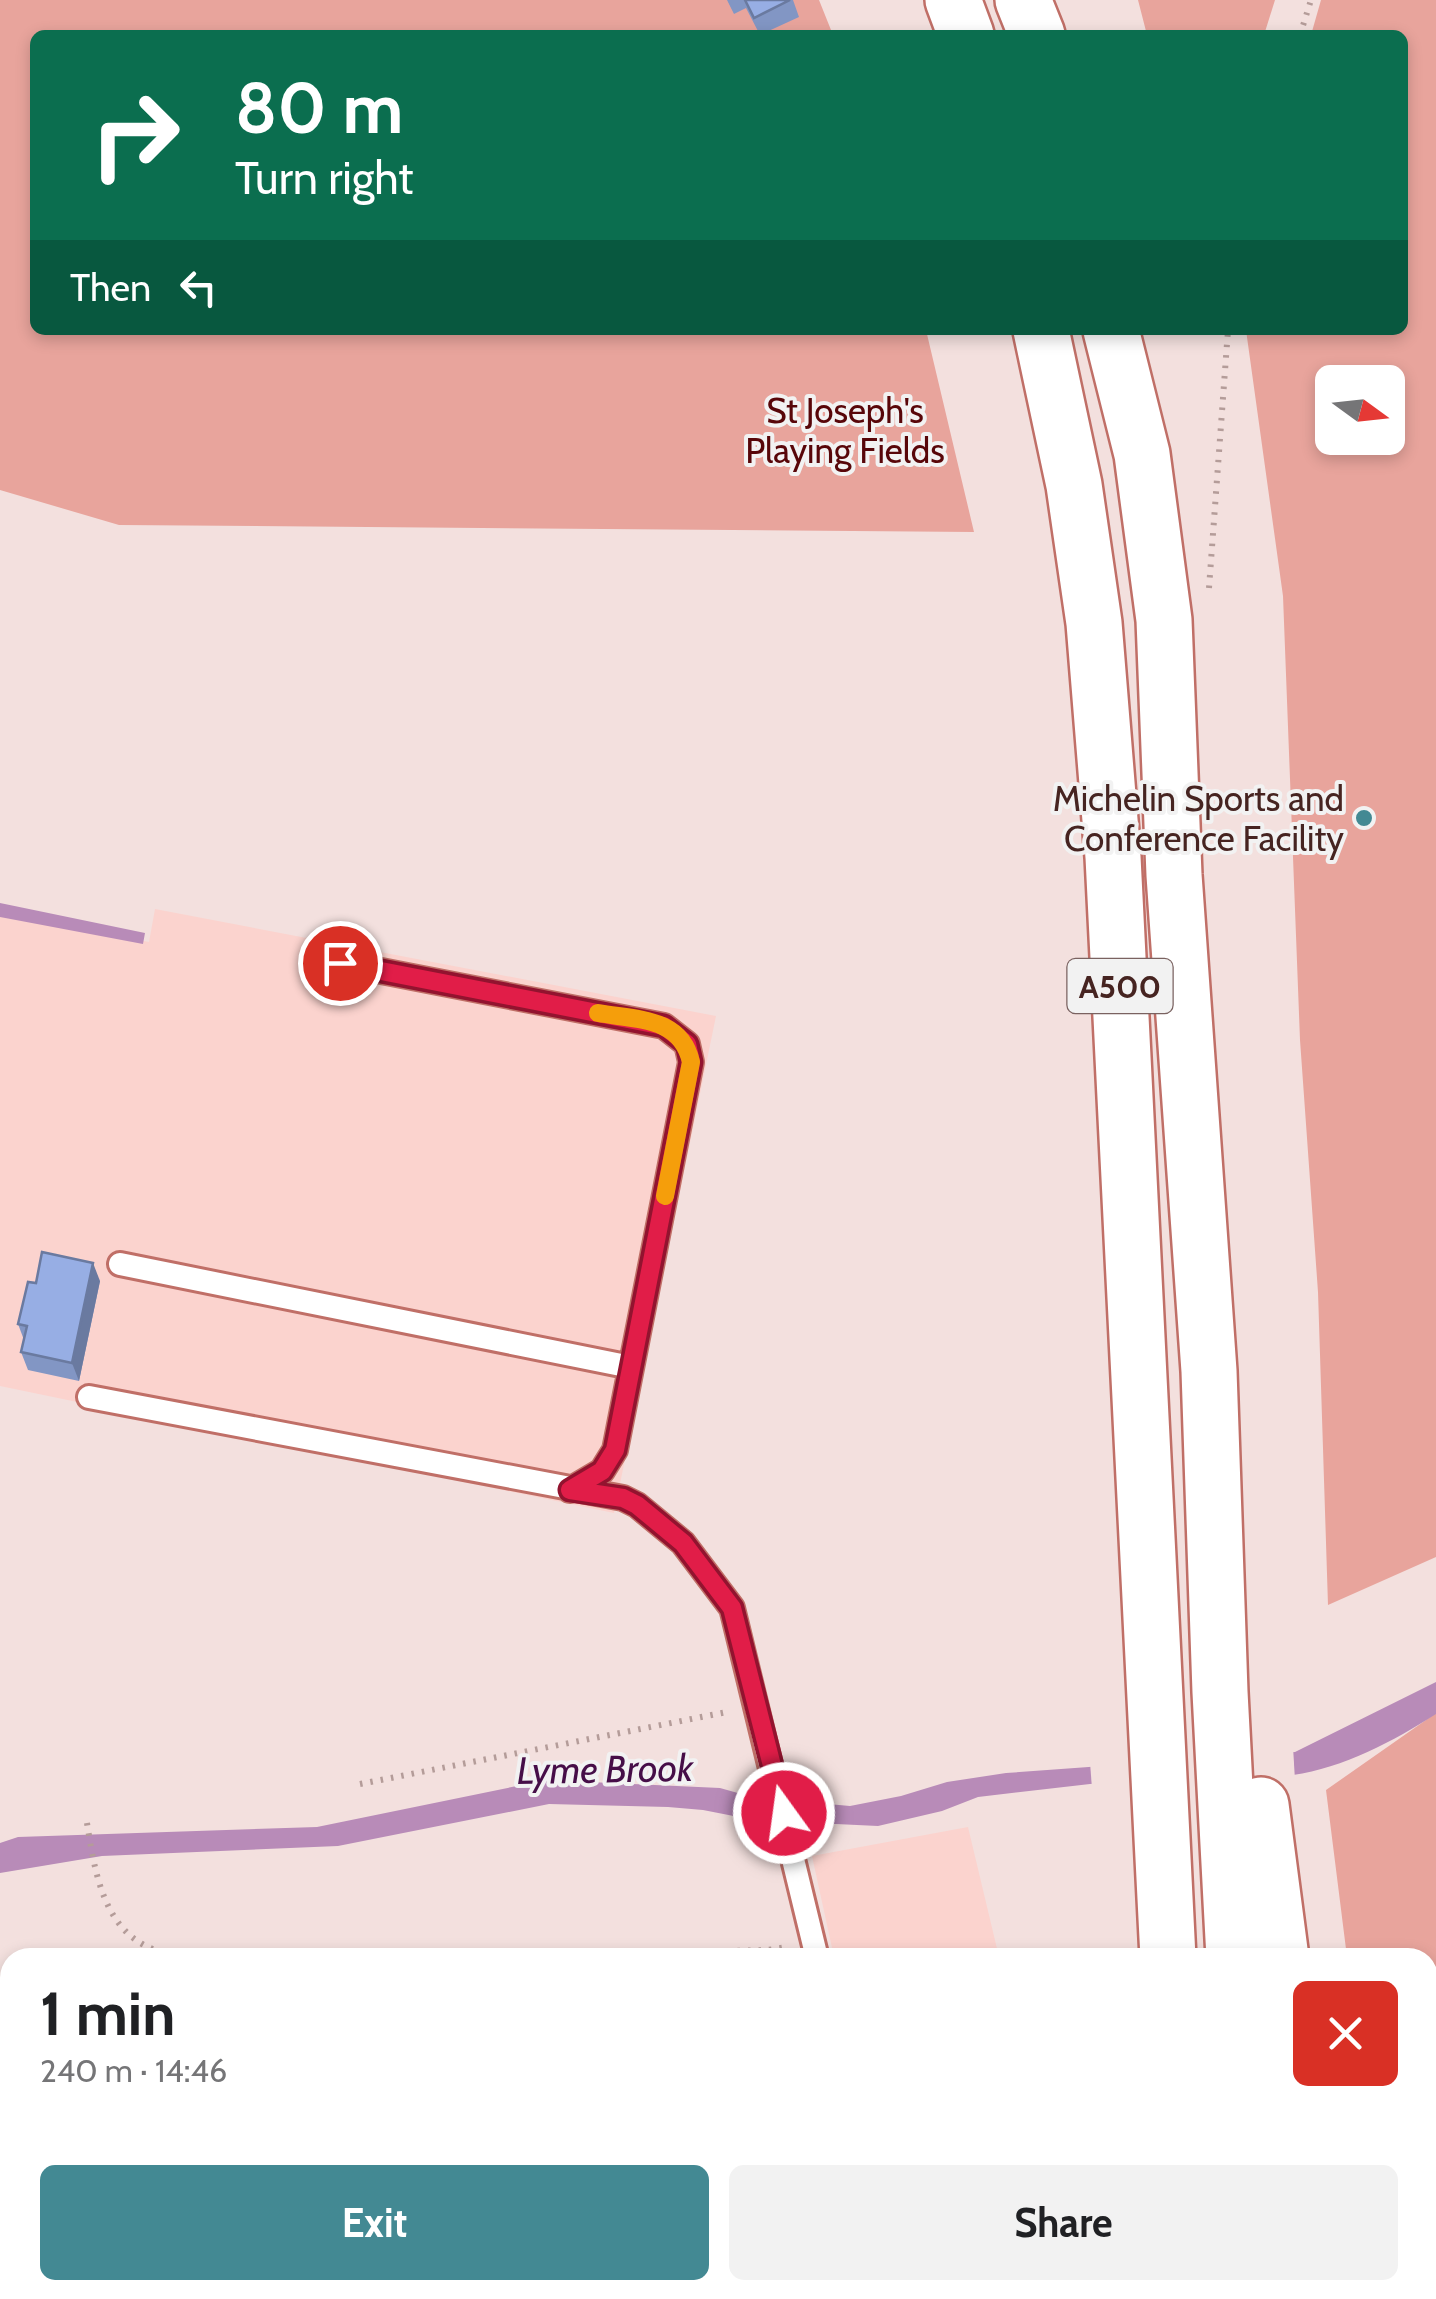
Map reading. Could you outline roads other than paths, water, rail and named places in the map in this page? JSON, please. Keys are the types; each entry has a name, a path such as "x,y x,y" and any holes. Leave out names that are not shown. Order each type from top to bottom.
{"highway":[{"path":"953,0 964,30"},
{"path":"1023,0 1034,30"},
{"name":"A500","path":"1042,335 1074,486 1094,623 1113,856 1143,1444 1149,1860"},
{"name":"A500","path":"1112,335 1142,454 1164,620 1174,875 1208,1355 1210,1440 1249,1855"},
{"path":"1235,1948 1249,1855"},
{"path":"1249,1855 1278,1948"},
{"path":"1136,1948 1149,1860"},
{"path":"1149,1860 1166,1948"}],"lane":[{"path":"340,963 664,1026 687,1044 691,1062 615,1450 602,1471 570,1490"},
{"path":"120,1264 632,1367"},
{"path":"89,1397 623,1498 637,1505 683,1543 732,1608 776,1776 815,1948"}],"place":[{"name":"Michelin Sports and Conference Facility","path":"1364,818"}],"park label":[{"name":"St Joseph's Playing Fields","path":"845,430"}],"water label":[{"name":"Lyme Brook","path":"605,1769"}]}
